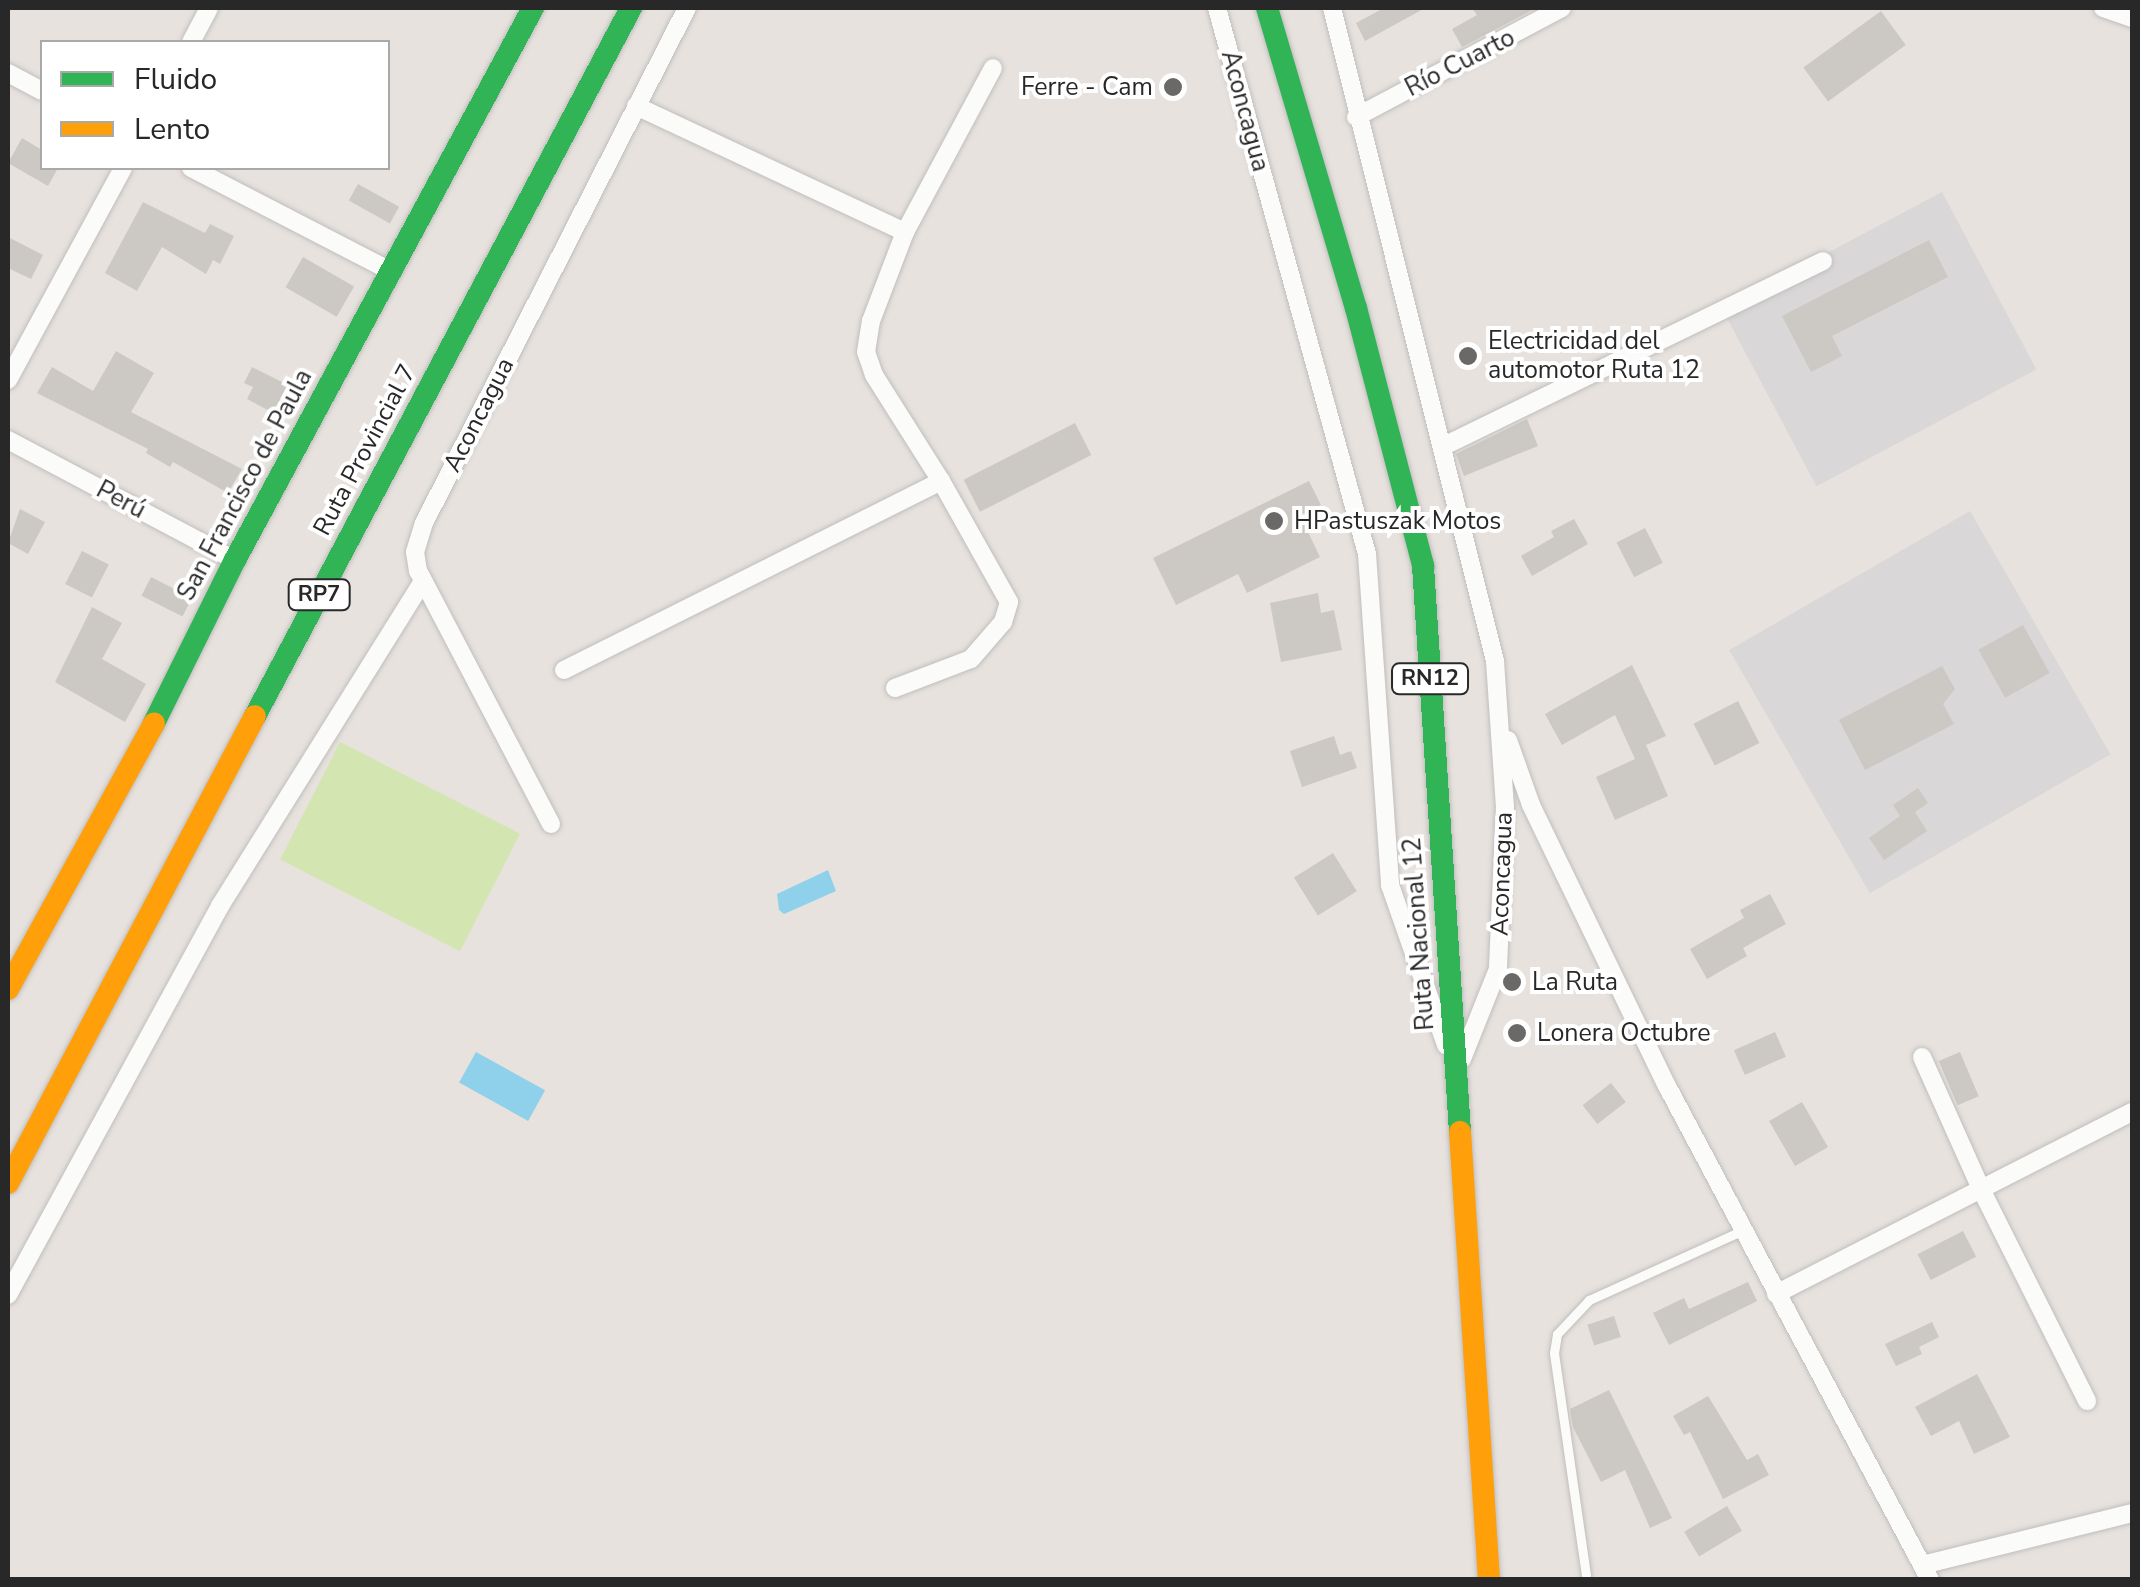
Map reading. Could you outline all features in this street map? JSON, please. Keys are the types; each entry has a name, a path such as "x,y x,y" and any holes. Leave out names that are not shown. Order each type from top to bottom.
{"main road":[{"name":"San Francisco de Paula","path":"8,989 144,742 235,560 533,8"},
{"name":"Ruta Provincial 7","path":"8,1184 16,1150 631,8"},
{"name":"Ruta Nacional 12","path":"1264,8 1350,293 1422,566 1488,1580"}],"street":[{"path":"191,40 209,8"},
{"name":"Aconcagua","path":"551,824 423,581 416,552 424,523 686,8"},
{"name":"Aconcagua","path":"1217,8 1367,554 1390,885 1456,1074"},
{"name":"Aconcagua","path":"1332,8 1356,117 1495,661 1505,806 1498,969 1456,1074"},
{"name":"Río Cuarto","path":"1356,117 1562,8"},
{"path":"2102,8 2132,18"},
{"path":"895,688 971,659 1003,622 1009,602 941,481 874,376 866,352 871,321 905,232 993,68"},
{"path":"8,73 40,90"},
{"path":"636,106 905,232"},
{"path":"8,380 123,170"},
{"path":"195,170 389,270"},
{"path":"1442,446 1823,261"},
{"name":"Perú","path":"8,440 235,560"},
{"path":"564,670 941,481"},
{"path":"8,1295 220,906 423,581"},
{"path":"1499,716 1530,805 1742,1230 1926,1572 2132,1513"},
{"path":"1922,1057 1982,1191 2087,1401"},
{"path":"1776,1294 2132,1112"}],"lane":[{"path":"1586,1575 1554,1353 1558,1334 1589,1300 1742,1230"}],"shaded area":[{"path":"1942,192 2036,369 1817,486 1722,309"},
{"path":"1970,511 2110,754 1870,893 1729,650"}],"green space":[{"path":"340,742 520,834 460,951 280,860"}],"water":[{"path":"828,870 836,891 784,914 779,910 777,894"},
{"path":"476,1052 545,1090 528,1121 459,1083"}],"building":[{"path":"1384,8 1425,8 1365,41 1356,23"},
{"path":"1472,8 1536,8 1462,47 1452,29 1477,15"},
{"path":"1881,11 1906,45 1828,101 1803,67"},
{"path":"22,138 40,149 40,170 57,170 48,186 8,163"},
{"path":"358,184 399,207 390,223 349,201"},
{"path":"143,202 205,233 210,224 234,236 220,264 213,260 206,274 162,247 137,291 105,273"},
{"path":"8,237 43,255 31,279 8,268"},
{"path":"1929,240 1948,277 1832,336 1842,356 1811,372 1782,316"},
{"path":"303,257 354,286 337,317 286,287"},
{"path":"116,351 154,373 131,412 242,469 228,493 173,462 170,467 146,453 148,449 37,393 52,367 93,391"},
{"path":"252,367 292,387 277,415 247,399 253,387 244,383"},
{"path":"1527,419 1538,446 1464,476 1456,454"},
{"path":"1075,423 1091,455 980,512 964,480"},
{"path":"1309,481 1321,505 1300,515 1320,557 1247,593 1238,574 1176,605 1153,558"},
{"path":"20,509 45,522 28,554 8,543"},
{"path":"1574,519 1588,544 1532,576 1521,556 1554,537 1551,531"},
{"path":"1645,528 1663,563 1634,577 1616,543"},
{"path":"82,551 109,565 92,598 65,584"},
{"path":"151,577 192,598 182,617 141,596"},
{"path":"1318,593 1321,613 1334,610 1342,650 1281,662 1270,603"},
{"path":"92,607 122,623 102,659 146,684 125,722 55,682"},
{"path":"2023,625 2050,673 2005,698 1978,650"},
{"path":"1632,665 1666,736 1646,745 1668,796 1615,820 1596,777 1635,759 1615,715 1562,745 1545,714"},
{"path":"1942,666 1955,689 1943,704 1954,724 1865,770 1839,720"},
{"path":"1738,701 1759,743 1715,766 1693,724"},
{"path":"1334,736 1340,755 1351,751 1357,768 1302,787 1290,751"},
{"path":"1918,788 1928,803 1915,812 1927,831 1884,860 1869,838 1900,816 1893,805"},
{"path":"1333,853 1357,891 1318,916 1294,877"},
{"path":"1770,894 1786,924 1743,948 1747,956 1707,979 1690,949 1744,918 1740,910"},
{"path":"1775,1032 1786,1057 1745,1075 1734,1050"},
{"path":"1960,1052 1979,1096 1958,1105 1939,1061"},
{"path":"1611,1083 1626,1102 1597,1124 1583,1105"},
{"path":"1802,1102 1828,1147 1795,1166 1769,1121"},
{"path":"1963,1231 1976,1257 1931,1280 1918,1254"},
{"path":"1748,1282 1757,1301 1669,1345 1653,1313 1684,1298 1689,1309"},
{"path":"1614,1316 1621,1337 1594,1346 1587,1325"},
{"path":"1932,1322 1939,1337 1919,1347 1922,1354 1896,1366 1885,1344"},
{"path":"1977,1374 2010,1437 1974,1454 1959,1421 1931,1436 1915,1407"},
{"path":"1609,1390 1672,1518 1650,1528 1625,1470 1601,1482 1573,1427 1570,1409"},
{"path":"1708,1396 1747,1460 1758,1454 1769,1475 1723,1499 1690,1432 1684,1435 1673,1416"},
{"path":"1727,1506 1742,1531 1699,1557 1684,1532"}],"traffic: fast":[{"path":"154,723 235,560 533,8"},
{"path":"255,716 631,8"},
{"path":"1267,8 1356,308 1423,566 1460,1132"}],"traffic: slow":[{"path":"8,1183 255,716"},
{"path":"8,989 154,723"},
{"path":"1460,1132 1489,1580"}],"place":[{"name":"Ferre - Cam","path":"1173,87"},
{"name":"Electricidad del automotor Ruta 12","path":"1468,356"},
{"name":"HPastuszak Motos","path":"1274,521"},
{"name":"La Ruta","path":"1512,982"},
{"name":"Lonera Octubre","path":"1517,1033"}]}
